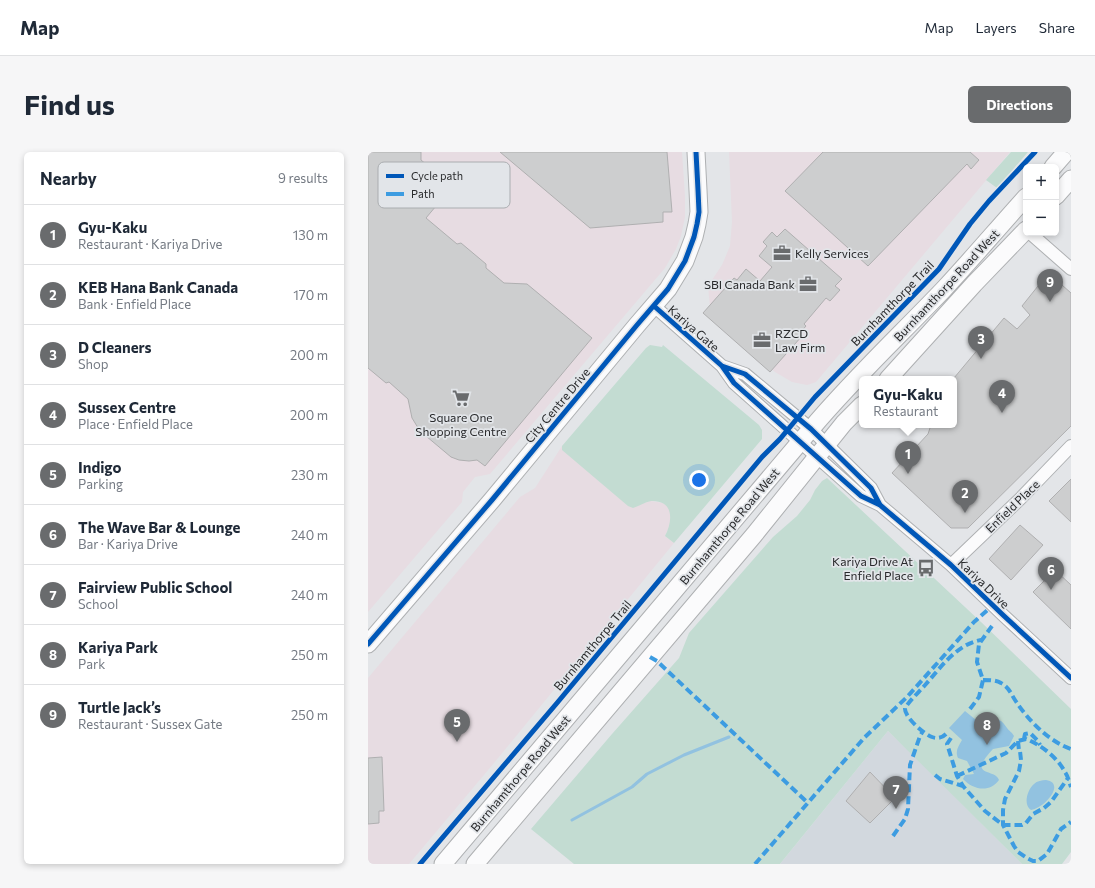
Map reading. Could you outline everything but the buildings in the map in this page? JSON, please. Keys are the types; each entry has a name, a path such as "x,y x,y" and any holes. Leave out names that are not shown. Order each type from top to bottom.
{"main road":[{"name":"City Centre Drive","path":"368,644 497,494 668,290 685,261 694,237 699,212 696,152"},
{"path":"1056,164 1066,152"},
{"path":"1059,193 1071,179"},
{"name":"Burnhamthorpe Road West","path":"443,864 806,435 867,367 944,289 1023,200"},
{"name":"Burnhamthorpe Road West","path":"891,376 974,284 1023,233"},
{"name":"Burnhamthorpe Road West","path":"475,864 754,535 844,423 859,408"}],"street":[{"path":"1033,236 1071,269"},
{"name":"Kariya Gate","path":"654,306 722,366 746,374 806,435"},
{"name":"Kariya Drive","path":"806,435 823,450 861,496 880,505 951,565 1002,615 1071,678"},
{"name":"Enfield Place","path":"951,565 1021,498 1071,446"}],"shaded area":[{"name":"Square One Shopping Centre","path":"368,152 682,152 685,217 681,236 676,249 665,268 490,474 475,477 463,492 462,502 368,612"},
{"path":"729,152 1010,152 816,382 807,385 792,382 775,372 711,318 708,286 722,265 730,246 732,222"},
{"path":"562,446 562,450 644,503 650,501 663,503 668,507 671,518 670,525 665,536 674,543 494,763 409,864 368,864 368,678 520,497 535,488"},
{"path":"888,731 916,758 1022,864 780,864"}],"green space":[{"path":"1011,152 1028,152 997,188 986,180"},
{"path":"650,345 662,347 663,345 759,425 762,430 762,439 674,543 665,536 668,530 670,512 664,504 651,501 633,508 628,506 562,450 562,446"},
{"path":"827,478 981,622 1071,709 1071,852 1062,864 1022,864 888,731 780,864 574,864 531,829 679,658 689,633 773,537 797,516 810,500 822,481"}],"water":[{"path":"965,711 982,725 996,720 1001,721 1014,736 1009,746 993,749 982,764 984,771 993,774 999,780 991,787 976,788 963,779 965,775 974,774 967,761 958,758 957,751 962,740 949,728"},
{"path":"1046,780 1052,782 1054,790 1042,805 1031,810 1027,805 1029,790 1037,782"}],"waterway":[{"path":"572,820 632,787 647,774 684,755 729,737"}],"marked path":[{"path":"755,864 864,738 907,697 974,622 993,605"},
{"path":"970,709 979,697 983,680 977,662 979,644 992,626"},
{"path":"946,734 938,738 934,738 929,735 911,720 905,708 950,657 964,646 981,640"},
{"path":"650,657 657,661 808,803"},
{"path":"983,680 995,681 1004,685 1026,715 1039,729 1054,741 1071,749"},
{"path":"893,836 905,819 908,809 910,765 923,731"},
{"path":"1024,739 1025,734 1030,733 1040,745"},
{"path":"951,738 947,744 957,776 963,786 985,811 1003,825 1022,825 1026,823 1033,814 1051,802 1068,778"},
{"path":"957,776 1006,753 1018,741 1026,739 1043,748 1058,761 1068,777 1071,787"},
{"path":"1018,741 1021,760 1019,771 1005,799 1003,810 1003,825 1014,846 1018,852 1027,858 1033,861 1038,861 1047,854 1061,829 1071,822"},
{"path":"935,775 940,779 963,786"}],"cycle path":[{"path":"368,644 492,500 668,289 685,261 697,224 699,212 696,152"},
{"name":"Burnhamthorpe Trail","path":"420,864 557,703 762,457 780,439 815,397 939,269 970,224 989,201 1035,152"},
{"path":"654,306 722,366 734,383 861,496 880,505 951,565 1071,678"},
{"path":"722,366 745,374 811,429 871,488 880,505"}],"place":[{"name":"Kelly Services","path":"782,253"},
{"name":"SBI Canada Bank","path":"808,284"},
{"name":"Turtle Jack’s","path":"1050,302"},
{"name":"RZCD Law Firm","path":"762,340"},
{"name":"D Cleaners","path":"981,359"},
{"name":"Square One Shopping Centre","path":"461,398"},
{"name":"Sussex Centre","path":"1002,413"},
{"name":"Gyu-Kaku","path":"908,474"},
{"name":"KEB Hana Bank Canada","path":"965,513"},
{"name":"Kariya Drive At Enfield Place","path":"926,568"},
{"name":"The Wave Bar & Lounge","path":"1051,590"},
{"name":"Indigo","path":"457,742"},
{"name":"Kariya Park","path":"987,745"},
{"name":"Fairview Public School","path":"896,809"}]}
